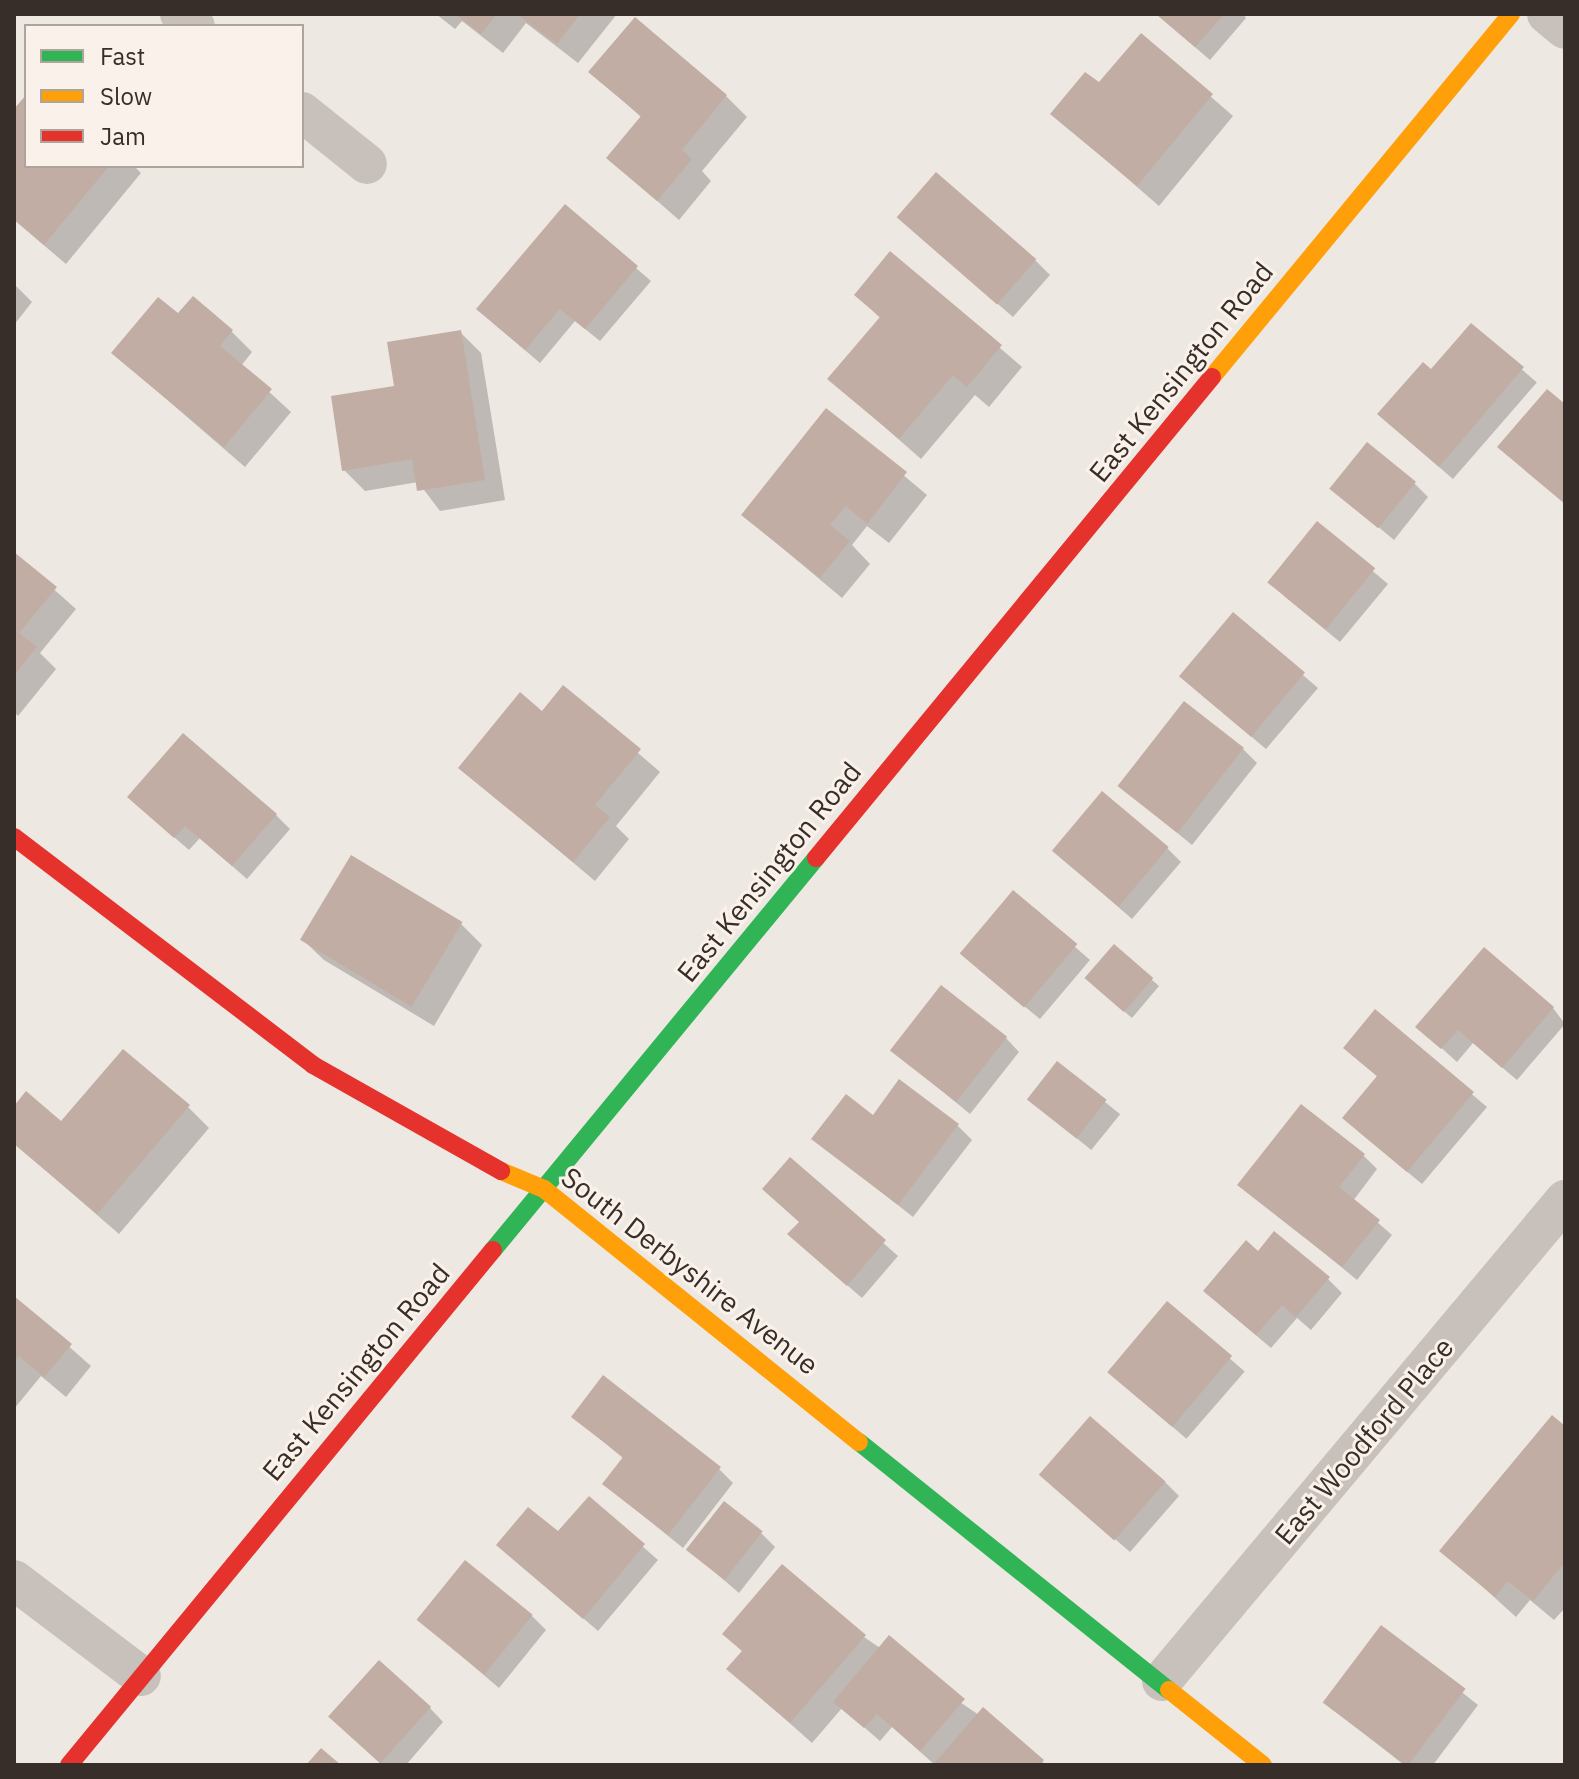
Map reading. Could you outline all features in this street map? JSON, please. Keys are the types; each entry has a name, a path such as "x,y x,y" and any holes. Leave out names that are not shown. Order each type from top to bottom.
{"main road":[{"name":"East Kensington Road","path":"69,1765 1511,14"},
{"name":"South Derbyshire Avenue","path":"14,837 313,1065 472,1159 544,1189 1162,1681 1263,1765"}],"street":[{"path":"1547,14 1565,29"},
{"path":"304,114 367,164"},
{"name":"East Woodford Place","path":"1162,1681 1565,1200"},
{"path":"14,1580 141,1676"}],"building":[{"path":"455,14 497,14 481,34"},
{"path":"517,14 580,14 557,44"},
{"path":"1156,14 1224,14 1195,47"},
{"path":"635,17 727,95 682,150 692,159 657,201 606,158 641,116 588,72"},
{"path":"1141,33 1213,94 1137,186 1050,114 1085,72 1099,82"},
{"path":"24,97 24,168 107,168 44,245 14,219 14,109"},
{"path":"936,172 1036,259 997,305 897,217"},
{"path":"565,204 638,266 585,329 560,309 525,350 476,309"},
{"path":"890,251 1002,345 967,387 953,375 899,439 827,379 880,317 854,295"},
{"path":"193,296 233,330 220,346 272,389 224,447 111,353 158,297 178,313"},
{"path":"1471,323 1524,367 1439,467 1377,414 1423,362 1431,369"},
{"path":"461,330 485,480 417,491 412,459 342,471 331,396 394,386 387,342"},
{"path":"1547,389 1565,404 1565,504 1497,447"},
{"path":"826,408 907,472 867,524 846,506 830,525 850,541 820,578 741,515"},
{"path":"1367,442 1416,482 1378,528 1329,489"},
{"path":"1317,521 1375,568 1326,630 1267,582"},
{"path":"14,552 57,587 19,633 37,647 14,675"},
{"path":"1233,612 1305,672 1251,737 1179,676"},
{"path":"563,685 641,749 595,805 610,817 573,862 458,768 520,692 542,711"},
{"path":"1184,701 1244,748 1177,833 1118,786"},
{"path":"183,733 277,814 232,866 185,826 174,838 127,797"},
{"path":"1102,791 1169,847 1119,907 1052,851"},
{"path":"351,855 462,922 411,1007 300,940"},
{"path":"1013,890 1077,944 1024,1008 960,954"},
{"path":"1114,944 1153,978 1124,1012 1084,978"},
{"path":"1484,947 1554,1007 1502,1068 1458,1030 1441,1049 1415,1027"},
{"path":"941,985 1007,1037 956,1102 890,1050"},
{"path":"1375,1009 1474,1092 1407,1172 1342,1118 1377,1076 1343,1048"},
{"path":"123,1049 190,1105 97,1214 14,1144 14,1106 26,1091 61,1121"},
{"path":"1057,1061 1107,1100 1076,1138 1027,1100"},
{"path":"899,1079 959,1124 898,1205 811,1139 846,1094 873,1115"},
{"path":"1301,1104 1365,1154 1339,1187 1380,1220 1342,1267 1237,1185"},
{"path":"790,1157 886,1240 847,1286 787,1234 799,1222 762,1189"},
{"path":"1274,1231 1330,1277 1296,1317 1282,1305 1256,1335 1203,1291 1246,1240 1258,1251"},
{"path":"14,1296 72,1344 44,1377 19,1356 14,1363"},
{"path":"1167,1301 1232,1356 1172,1427 1107,1372"},
{"path":"603,1375 721,1467 668,1535 602,1484 623,1457 571,1417"},
{"path":"1552,1415 1565,1426 1565,1562 1533,1601 1508,1581 1495,1597 1439,1551"},
{"path":"1090,1416 1165,1482 1114,1540 1039,1475"},
{"path":"589,1496 645,1544 583,1619 496,1545 528,1507 558,1531"},
{"path":"724,1501 763,1531 724,1580 686,1550"},
{"path":"465,1560 533,1615 484,1675 417,1620"},
{"path":"782,1564 866,1635 790,1723 726,1669 742,1651 722,1634"},
{"path":"1381,1625 1466,1689 1408,1765 1323,1702"},
{"path":"889,1635 965,1699 920,1751 877,1714 864,1728 833,1702"},
{"path":"379,1660 431,1707 380,1763 328,1716"},
{"path":"983,1707 1044,1760 1040,1765 933,1765"},
{"path":"321,1748 341,1765 306,1765"}],"traffic: fast":[{"path":"493,1250 816,858"},
{"path":"859,1442 1169,1690"}],"traffic: slow":[{"path":"1212,377 1511,14"},
{"path":"501,1171 544,1189 859,1442"},
{"path":"1169,1690 1263,1765"}],"traffic: jam":[{"path":"816,858 1212,377"},
{"path":"14,837 313,1065 501,1171"},
{"path":"69,1765 493,1250"}]}
